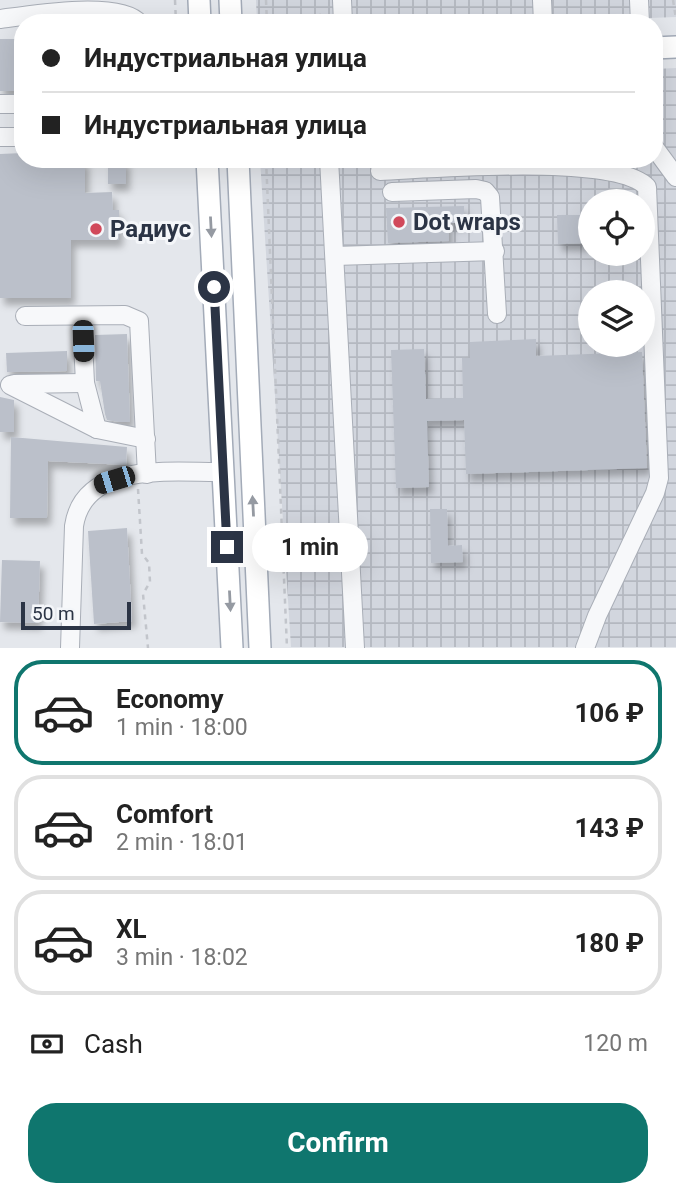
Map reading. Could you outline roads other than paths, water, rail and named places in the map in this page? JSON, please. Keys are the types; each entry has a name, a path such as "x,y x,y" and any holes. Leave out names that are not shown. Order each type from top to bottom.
{"main road":[{"path":"207,168 232,648"},
{"path":"238,168 260,648"}],"street":[{"path":"20,14 52,6"},
{"path":"663,159 676,177"},
{"path":"202,168 208,181"},
{"path":"330,168 355,648"},
{"path":"380,171 486,168"},
{"path":"571,168 625,175 639,179 647,187 659,478 655,494 601,605 585,648"},
{"path":"392,192 476,188 485,191 492,205 497,314"},
{"path":"335,256 495,251"},
{"path":"25,316 125,316 139,321 146,439 143,482"},
{"path":"83,341 85,383 97,429"},
{"path":"5,385 85,383"},
{"path":"5,385 97,429 146,439"},
{"path":"70,648 74,526 78,508 89,492 100,485 223,472"}],"place":[{"name":"Dot wraps","path":"399,222"},
{"name":"Радиус","path":"96,229"}]}
